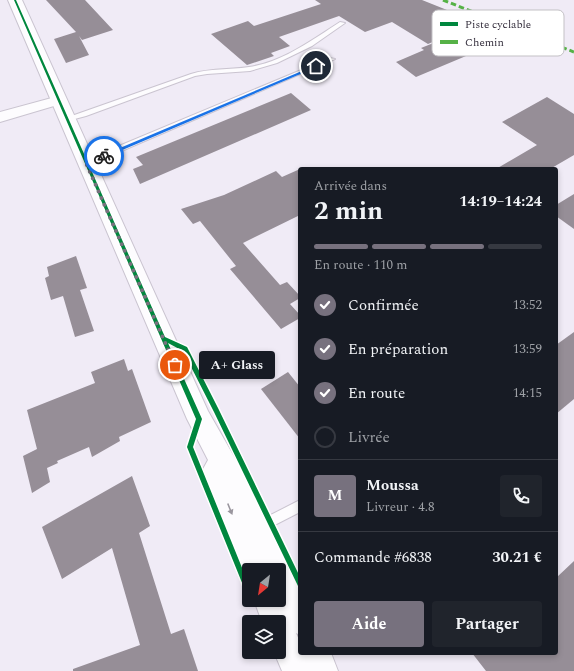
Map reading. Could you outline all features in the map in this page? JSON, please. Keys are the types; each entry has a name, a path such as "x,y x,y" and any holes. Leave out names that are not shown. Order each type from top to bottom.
{"street":[{"path":"15,0 199,419 228,503 272,563"},
{"path":"0,117 58,100"},
{"path":"250,532 254,563"},
{"path":"286,589 298,616"},
{"path":"286,645 297,671"},
{"path":"316,655 323,671"}],"lane":[{"path":"67,119 100,110 200,73 250,69 265,64 302,50 342,23"},
{"path":"86,163 332,59"},
{"path":"250,532 298,507"}],"building":[{"path":"46,0 85,0 113,30 82,40 79,36 89,55 66,63 54,39 76,32"},
{"path":"315,0 422,0 447,10 432,10 432,42 428,44 392,22 365,32 339,16 279,37 290,46 271,53 274,56 247,65 211,34 248,21 254,26 321,4"},
{"path":"432,44 432,56 466,56 416,77 396,62 424,50 421,48"},
{"path":"291,93 311,110 140,184 133,169 143,165 136,157"},
{"path":"547,97 574,114 574,155 553,167 499,167 537,145 502,122"},
{"path":"298,170 298,216 243,243 280,285 287,282 298,294 298,299 290,304 298,313 298,319 281,329 230,269 236,266 200,221 193,224 181,209 224,195 276,171 282,177"},
{"path":"574,194 574,229 558,217 558,204"},
{"path":"76,256 87,288 80,290 94,331 75,337 63,296 51,300 45,278 49,276 47,267"},
{"path":"574,332 574,399 558,412 558,344"},
{"path":"124,359 128,371 132,369 151,422 119,437 120,441 92,457 89,447 57,461 58,463 47,468 50,482 32,493 23,456 37,449 27,410 95,383 91,372"},
{"path":"288,372 298,384 298,436 261,389"},
{"path":"132,476 150,526 139,533 171,634 184,629 198,671 73,671 73,669 140,645 112,548 62,579 42,527"},
{"path":"574,561 574,671 486,671 474,655 558,655 558,576"}],"marked path":[{"path":"443,0 468,10"},
{"path":"564,48 574,52"}],"cycle path":[{"path":"15,0 199,419 190,447 242,576"},
{"path":"163,338 185,349 298,580"}],"way so far":[{"path":"104,156 86,163 175,365"}],"place":[{"name":"A+ Glass","path":"175,365"}],"route":[{"path":"104,156 316,66"}]}
